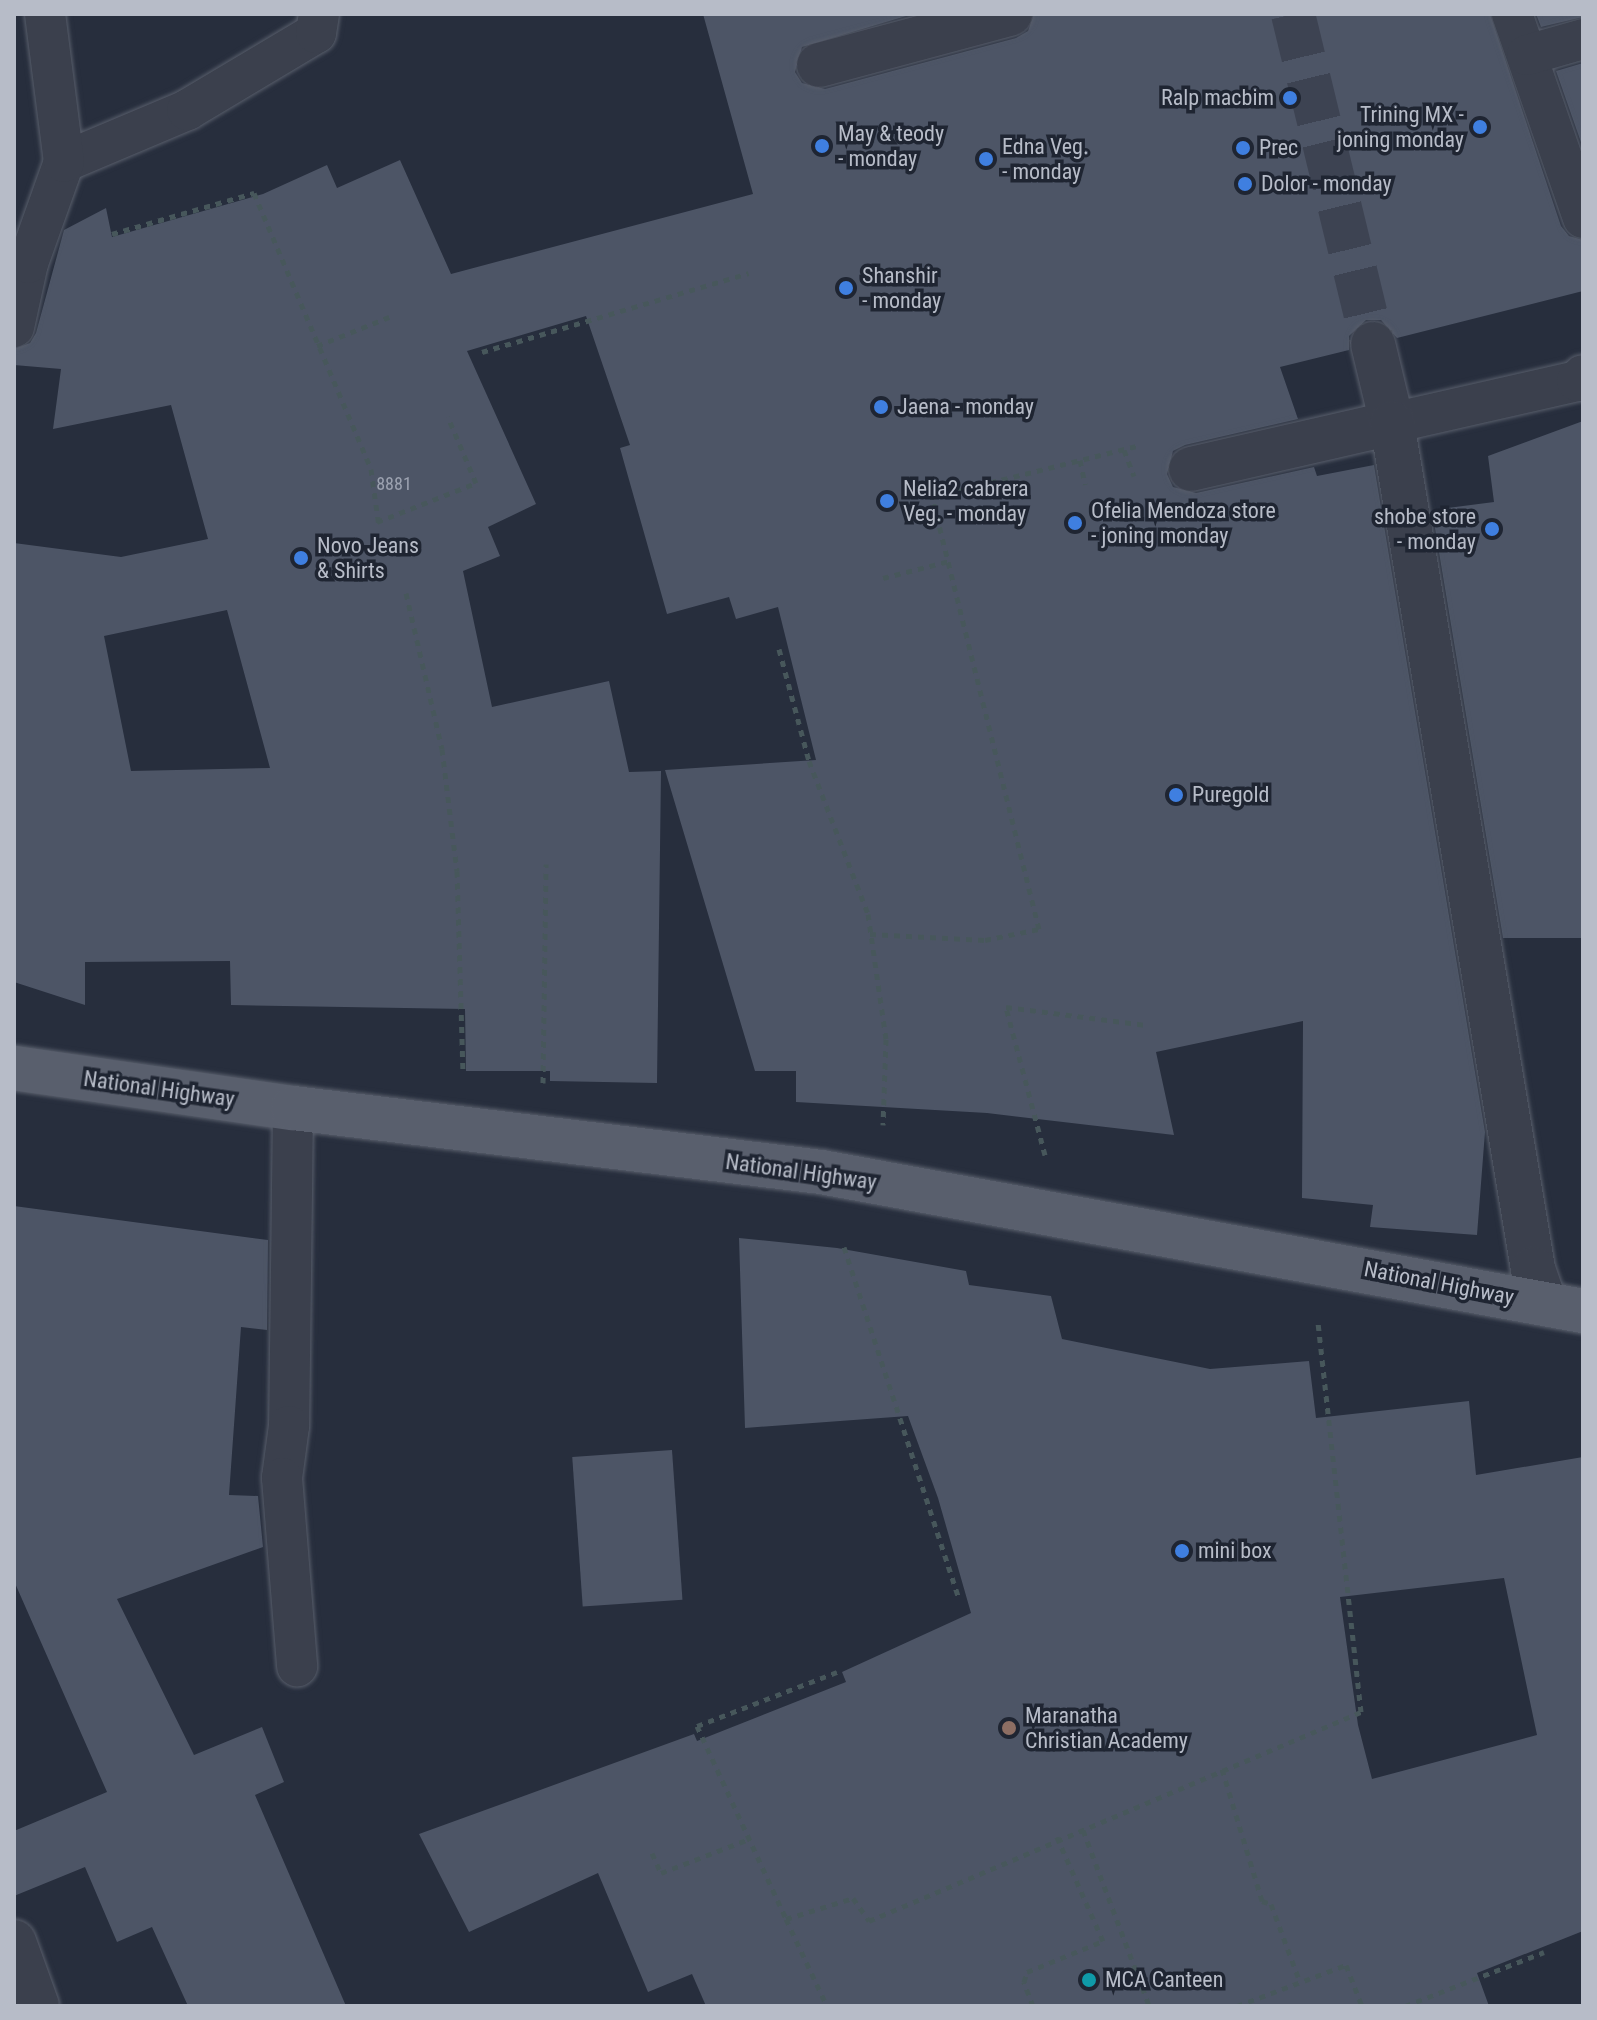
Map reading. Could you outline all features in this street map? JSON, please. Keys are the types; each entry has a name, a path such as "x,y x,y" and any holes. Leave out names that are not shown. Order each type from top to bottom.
{"main road":[{"name":"National Highway","path":"14,1068 293,1108 821,1172 1564,1307"}],"street":[{"path":"819,65 1010,14"},
{"path":"1373,344 1392,423 1533,1269 1564,1307"},
{"path":"1191,469 1392,423"},
{"path":"14,1942 37,2006"}],"lane":[{"path":"14,327 28,263 64,162 45,14"},
{"path":"64,162 187,110 316,33 319,14"},
{"path":"1512,14 1583,218"},
{"path":"1527,55 1583,39"},
{"path":"1392,423 1577,381 1583,375"},
{"path":"293,1108 289,1426 282,1478 297,1666"}],"path":[{"path":"112,234 254,193 371,469 378,524 476,483 448,417"},
{"path":"482,352 749,273"},
{"path":"317,346 389,317"},
{"path":"870,934 985,940 1039,929 932,495 1183,434 1191,469"},
{"path":"1080,460 1085,484"},
{"path":"883,578 949,561"},
{"path":"406,593 442,749 457,871 464,1128"},
{"path":"779,649 809,761 868,914 886,1039 885,1086"},
{"path":"543,1016 546,864"},
{"path":"1033,1108 1006,1007 1146,1025"},
{"path":"844,1247 958,1596"},
{"path":"786,1919 853,1898 869,1921 1361,1712 1318,1342 1315,1261"},
{"path":"827,2006 697,1726 837,1672"},
{"path":"1222,1769 1262,1901 1271,1904 1300,1982"},
{"path":"1083,1830 1149,2006"},
{"path":"652,1853 661,1873 749,1839"},
{"path":"1033,2006 1024,1982 1027,1972 1103,1941 1058,1839"},
{"path":"1405,2006 1544,1952"},
{"path":"1237,2006 1346,1965 1362,2006"}],"building":[{"path":"703,14 913,14 802,47 795,72 802,83 825,89 1016,38 1028,31 1034,14 1490,14 1561,226 1569,236 1583,240 1583,291 1397,338 1381,320 1366,320 1349,336 1349,350 1280,367 1298,419 1185,445 1173,451 1167,474 1173,487 1196,493 1314,467 1317,476 1374,465 1485,1132 1477,1235 1370,1227 1373,1205 1302,1198 1303,1021 1156,1052 1174,1135 987,1113 796,1102 796,1071 755,1071 665,770 816,760 778,607 736,619 729,597 667,614 620,448 630,445 586,316 467,351 536,504 488,527 500,556 463,571 492,707 609,681 629,772 661,771 657,1083 550,1081 550,1071 466,1071 465,1009 231,1005 230,961 85,962 85,1005 14,982 14,543 121,557 208,539 171,405 53,429 61,369 14,365 14,349 30,343 36,333 64,230 106,208 112,237 263,194 327,165 337,188 400,160 451,274 753,194","holes":["227,610 270,768 131,771 104,636"]},
{"path":"1536,14 1583,14 1583,17 1541,27"},
{"path":"1583,63 1583,148 1556,71"},
{"path":"1583,421 1583,938 1503,938 1432,510 1494,502 1488,456"},
{"path":"14,1206 268,1240 267,1330 241,1327 229,1495 258,1496 263,1547 117,1599 194,1755 262,1727 284,1782 255,1795 346,2006 188,2006 152,1927 117,1942 85,1867 14,1896 14,1831 107,1792 14,1581"},
{"path":"739,1238 837,1248 966,1271 969,1285 1051,1296 1062,1339 1210,1369 1309,1361 1316,1418 1469,1401 1476,1475 1583,1457 1583,1931 1477,1973 1489,2006 706,2006 692,1974 648,1992 598,1873 469,1932 419,1834 694,1734 697,1741 846,1682 842,1672 971,1613 938,1498 908,1416 745,1428","holes":["1504,1578 1537,1735 1372,1779 1358,1725 1340,1597"]},
{"path":"672,1450 682,1600 583,1607 572,1457"}],"tunnel":[{"path":"1293,14 1373,344"}],"place":[{"name":"Ralp macbim","path":"1290,98"},
{"name":"Trining MX - joning monday","path":"1480,127"},
{"name":"May & teody - monday","path":"822,146"},
{"name":"Prec","path":"1243,148"},
{"name":"Edna Veg. - monday","path":"986,159"},
{"name":"Dolor - monday","path":"1245,184"},
{"name":"Shanshir - monday","path":"846,288"},
{"name":"Jaena - monday","path":"881,407"},
{"name":"Nelia2 cabrera Veg. - monday","path":"887,501"},
{"name":"Ofelia Mendoza store - joning monday","path":"1075,523"},
{"name":"shobe store - monday","path":"1492,529"},
{"name":"Novo Jeans & Shirts","path":"301,558"},
{"name":"Puregold","path":"1176,795"},
{"name":"mini box","path":"1182,1551"},
{"name":"Maranatha Christian Academy","path":"1009,1728"},
{"name":"MCA Canteen","path":"1089,1980"}]}
